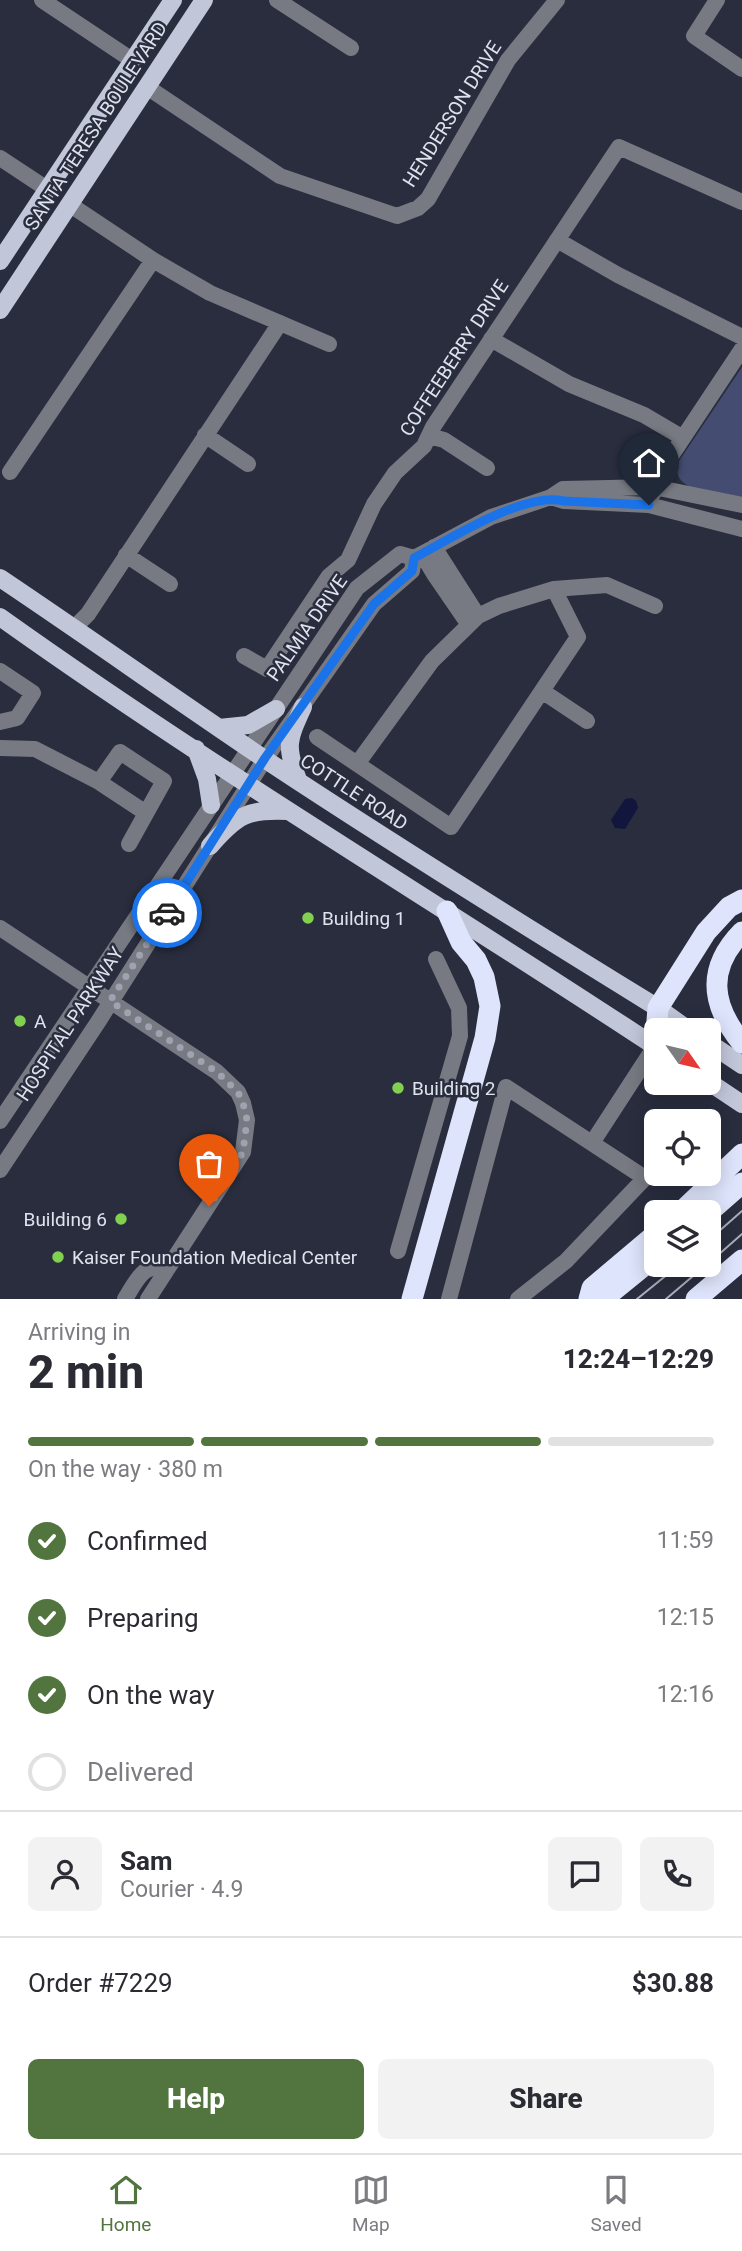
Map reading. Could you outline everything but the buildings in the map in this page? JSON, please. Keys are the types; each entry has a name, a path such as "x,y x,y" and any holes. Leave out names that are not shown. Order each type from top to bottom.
{"highway":[{"path":"657,1018 658,1008 706,932 729,907 742,900"},
{"path":"412,1299 485,1038 490,1006 484,977 476,960 461,942 447,911"},
{"path":"742,932 723,956 717,993 725,1022 742,1043"},
{"path":"694,1200 742,1154"},
{"path":"721,1202 742,1183"},
{"path":"589,1299 592,1288 644,1244"},
{"path":"696,1299 742,1260"},
{"path":"603,1299 644,1266"}],"main road":[{"name":"SANTA TERESA BOULEVARD","path":"0,261 173,0"},
{"name":"SANTA TERESA BOULEVARD","path":"0,310 204,0"},
{"path":"69,204 64,193 67,178 108,116 120,78"},
{"name":"COTTLE ROAD","path":"0,578 412,856 672,1018"},
{"path":"0,617 78,673 288,811 644,1039"},
{"path":"298,780 289,740 303,707"},
{"path":"219,728 248,725 276,709"},
{"path":"196,749 207,779 211,805"},
{"path":"211,846 227,826 245,814 256,810 288,811"},
{"path":"721,1051 742,1065"},
{"path":"721,1090 742,1104"}],"street":[{"path":"43,0 132,60"},
{"path":"277,0 351,48"},
{"name":"HENDERSON DRIVE","path":"146,87 281,176 397,216 418,208 428,199 508,60 556,0"},
{"path":"718,0 694,36 742,69"},
{"name":"COFFEEBERRY DRIVE","path":"244,656 267,669 329,576 348,559 374,504 395,473 424,446 491,339 619,147 742,202"},
{"path":"0,158 47,189"},
{"path":"69,204 153,260 210,293 329,344"},
{"path":"557,240 618,275 742,337"},
{"path":"10,472 153,260"},
{"path":"75,627 88,614 280,323"},
{"path":"491,339 569,384 644,415 683,439"},
{"path":"649,505 659,474 742,349"},
{"path":"205,435 248,464"},
{"path":"429,436 444,440 487,468"},
{"name":"PALMIA DRIVE","path":"257,753 276,709 357,588 400,554 424,553 491,517 551,497 564,489 654,487 742,505"},
{"name":"PALMIA DRIVE","path":"551,497 564,501 649,505 742,529"},
{"path":"424,553 433,575 474,621"},
{"name":"PALMIA DRIVE","path":"257,753 303,707 374,604 412,571 424,553"},
{"path":"126,555 170,584"},
{"path":"357,764 432,661 474,621 499,606 554,589 607,585 655,606"},
{"path":"317,737 451,827 578,637 554,589"},
{"path":"0,671 33,693 17,718 0,722"},
{"path":"542,691 587,721"},
{"path":"0,748 35,749 93,778 146,813"},
{"path":"93,778 120,752 164,781 129,844"},
{"name":"HOSPITAL PARKWAY","path":"0,1170 211,846 240,779 257,753"},
{"name":"HOSPITAL PARKWAY","path":"0,1121 211,805 240,779"},
{"path":"0,928 217,1072 238,1092 243,1103 247,1120 243,1152 148,1299"},
{"path":"398,1251 460,1036 459,1008 436,959"},
{"path":"592,1143 644,1065"},
{"path":"449,1299 506,1087 645,1178 566,1261 519,1299"},
{"path":"125,1299 148,1269 156,1265 168,1268"}],"shaded area":[{"path":"742,367 742,500 710,494 688,486 677,471 679,461"},
{"path":"632,798 638,808 625,829 615,828 611,820 625,799"}],"tram line":[{"path":"721,1229 742,1211"},
{"path":"721,1252 742,1234"},
{"path":"637,1299 664,1277"},
{"path":"666,1299 692,1277"}],"way so far":[{"path":"167,913 110,1001 217,1072 238,1092 247,1120 243,1152 209,1206"}],"place":[{"name":"Building 1","path":"308,918"},
{"name":"A","path":"20,1021"},
{"name":"Building 2","path":"398,1088"},
{"name":"Building 6","path":"121,1219"},
{"name":"Kaiser Foundation Medical Center","path":"58,1257"}],"route":[{"path":"167,913 265,758 374,604 412,571 414,558 491,517 537,500 551,497 564,501 649,505"}]}
